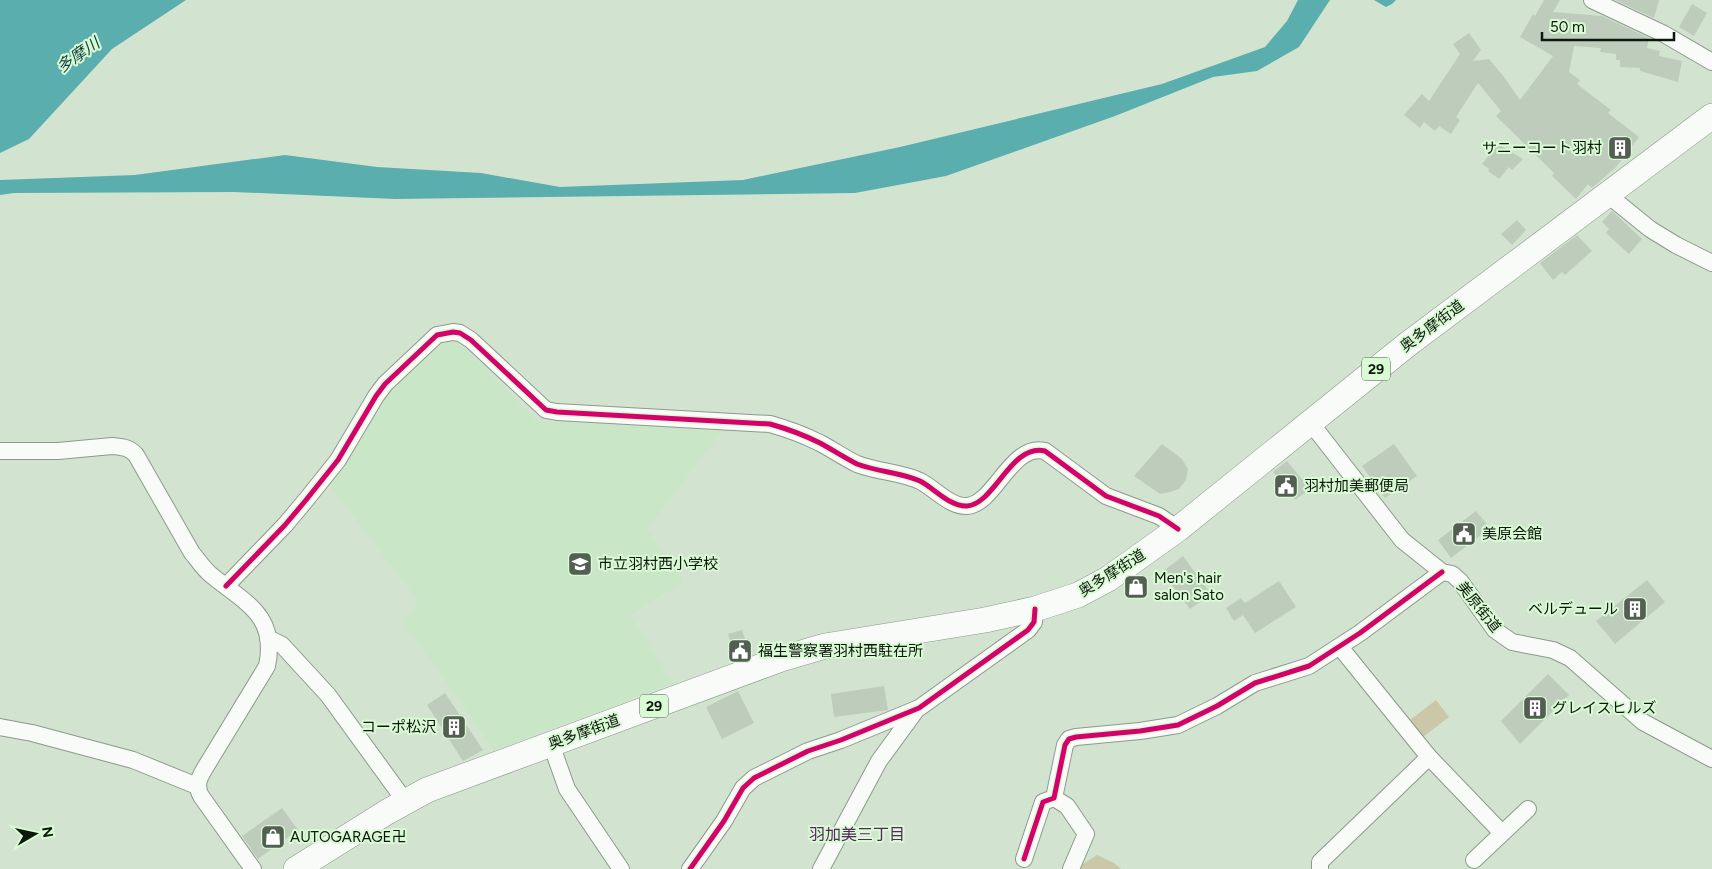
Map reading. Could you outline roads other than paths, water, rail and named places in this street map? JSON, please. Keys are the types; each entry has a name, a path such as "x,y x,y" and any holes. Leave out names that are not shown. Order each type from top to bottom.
{"main road":[{"name":"奥多摩街道","path":"308,867 405,801 449,781 781,659 811,650 1035,610 1078,595 1098,585 1127,567 1178,529 1408,344 1712,116"}],"street":[{"path":"1592,0 1664,34 1712,62"},
{"path":"1608,195 1650,229 1676,246 1712,264"},
{"path":"226,586 285,525 338,460 385,384 437,335 453,332 460,333 471,340 546,410 566,413 770,424 792,430 819,442 855,463 921,482 963,506 971,506 980,501 1018,460 1033,450 1045,451 1106,496 1159,516 1178,529"},
{"name":"美原街道","path":"1310,422 1402,540 1442,572 1452,574 1495,630 1512,642 1553,650 1570,658 1643,722 1712,759"},
{"path":"0,451 58,451 112,446 121,446 132,450 192,553 210,574 257,612 265,625 269,656 267,666 205,768 198,780 197,786 201,796 253,869"},
{"path":"1054,798 1065,745 1069,739 1178,725 1216,706 1255,683 1309,666 1387,614 1442,572"},
{"path":"690,869 724,821 743,788 754,778 808,751 842,740 918,708 1028,630 1034,622 1035,610"},
{"path":"268,638 282,645 328,695 405,801"},
{"path":"1340,647 1429,757 1502,833"},
{"path":"821,869 879,761 918,708"},
{"path":"0,727 32,733 133,760 197,786"},
{"path":"551,744 567,789 621,869"},
{"path":"1320,869 1320,862 1429,757"},
{"path":"1024,859 1043,802 1054,798"},
{"path":"1054,798 1067,806 1086,834 1071,869"},
{"path":"1474,860 1528,810"}],"water":[{"name":"多摩川","path":"0,0 186,0 112,49 29,139 0,153"},
{"path":"1298,0 1330,0 1299,47 1257,71 1213,77 1115,116 946,176 855,193 395,199 234,192 14,193 0,195 0,180 135,175 285,155 377,167 481,173 560,187 743,180 900,147 1162,84 1265,47 1287,21"},
{"path":"1374,0 1396,0 1386,7"}],"place":[{"name":"サニーコート羽村","path":"1620,148"},
{"name":"羽村加美郵便局","path":"1286,486"},
{"name":"美原会館","path":"1464,534"},
{"name":"市立羽村西小学校","path":"580,564"},
{"name":"Men's hair salon Sato","path":"1136,587"},
{"name":"ベルデュール","path":"1635,609"},
{"name":"福生警察署羽村西駐在所","path":"740,651"},
{"name":"グレイスヒルズ","path":"1535,708"},
{"name":"コーポ松沢","path":"454,727"},
{"name":"AUTOGARAGE卍","path":"273,837"}],"district":[{"name":"羽加美三丁目","path":"857,834"}]}
